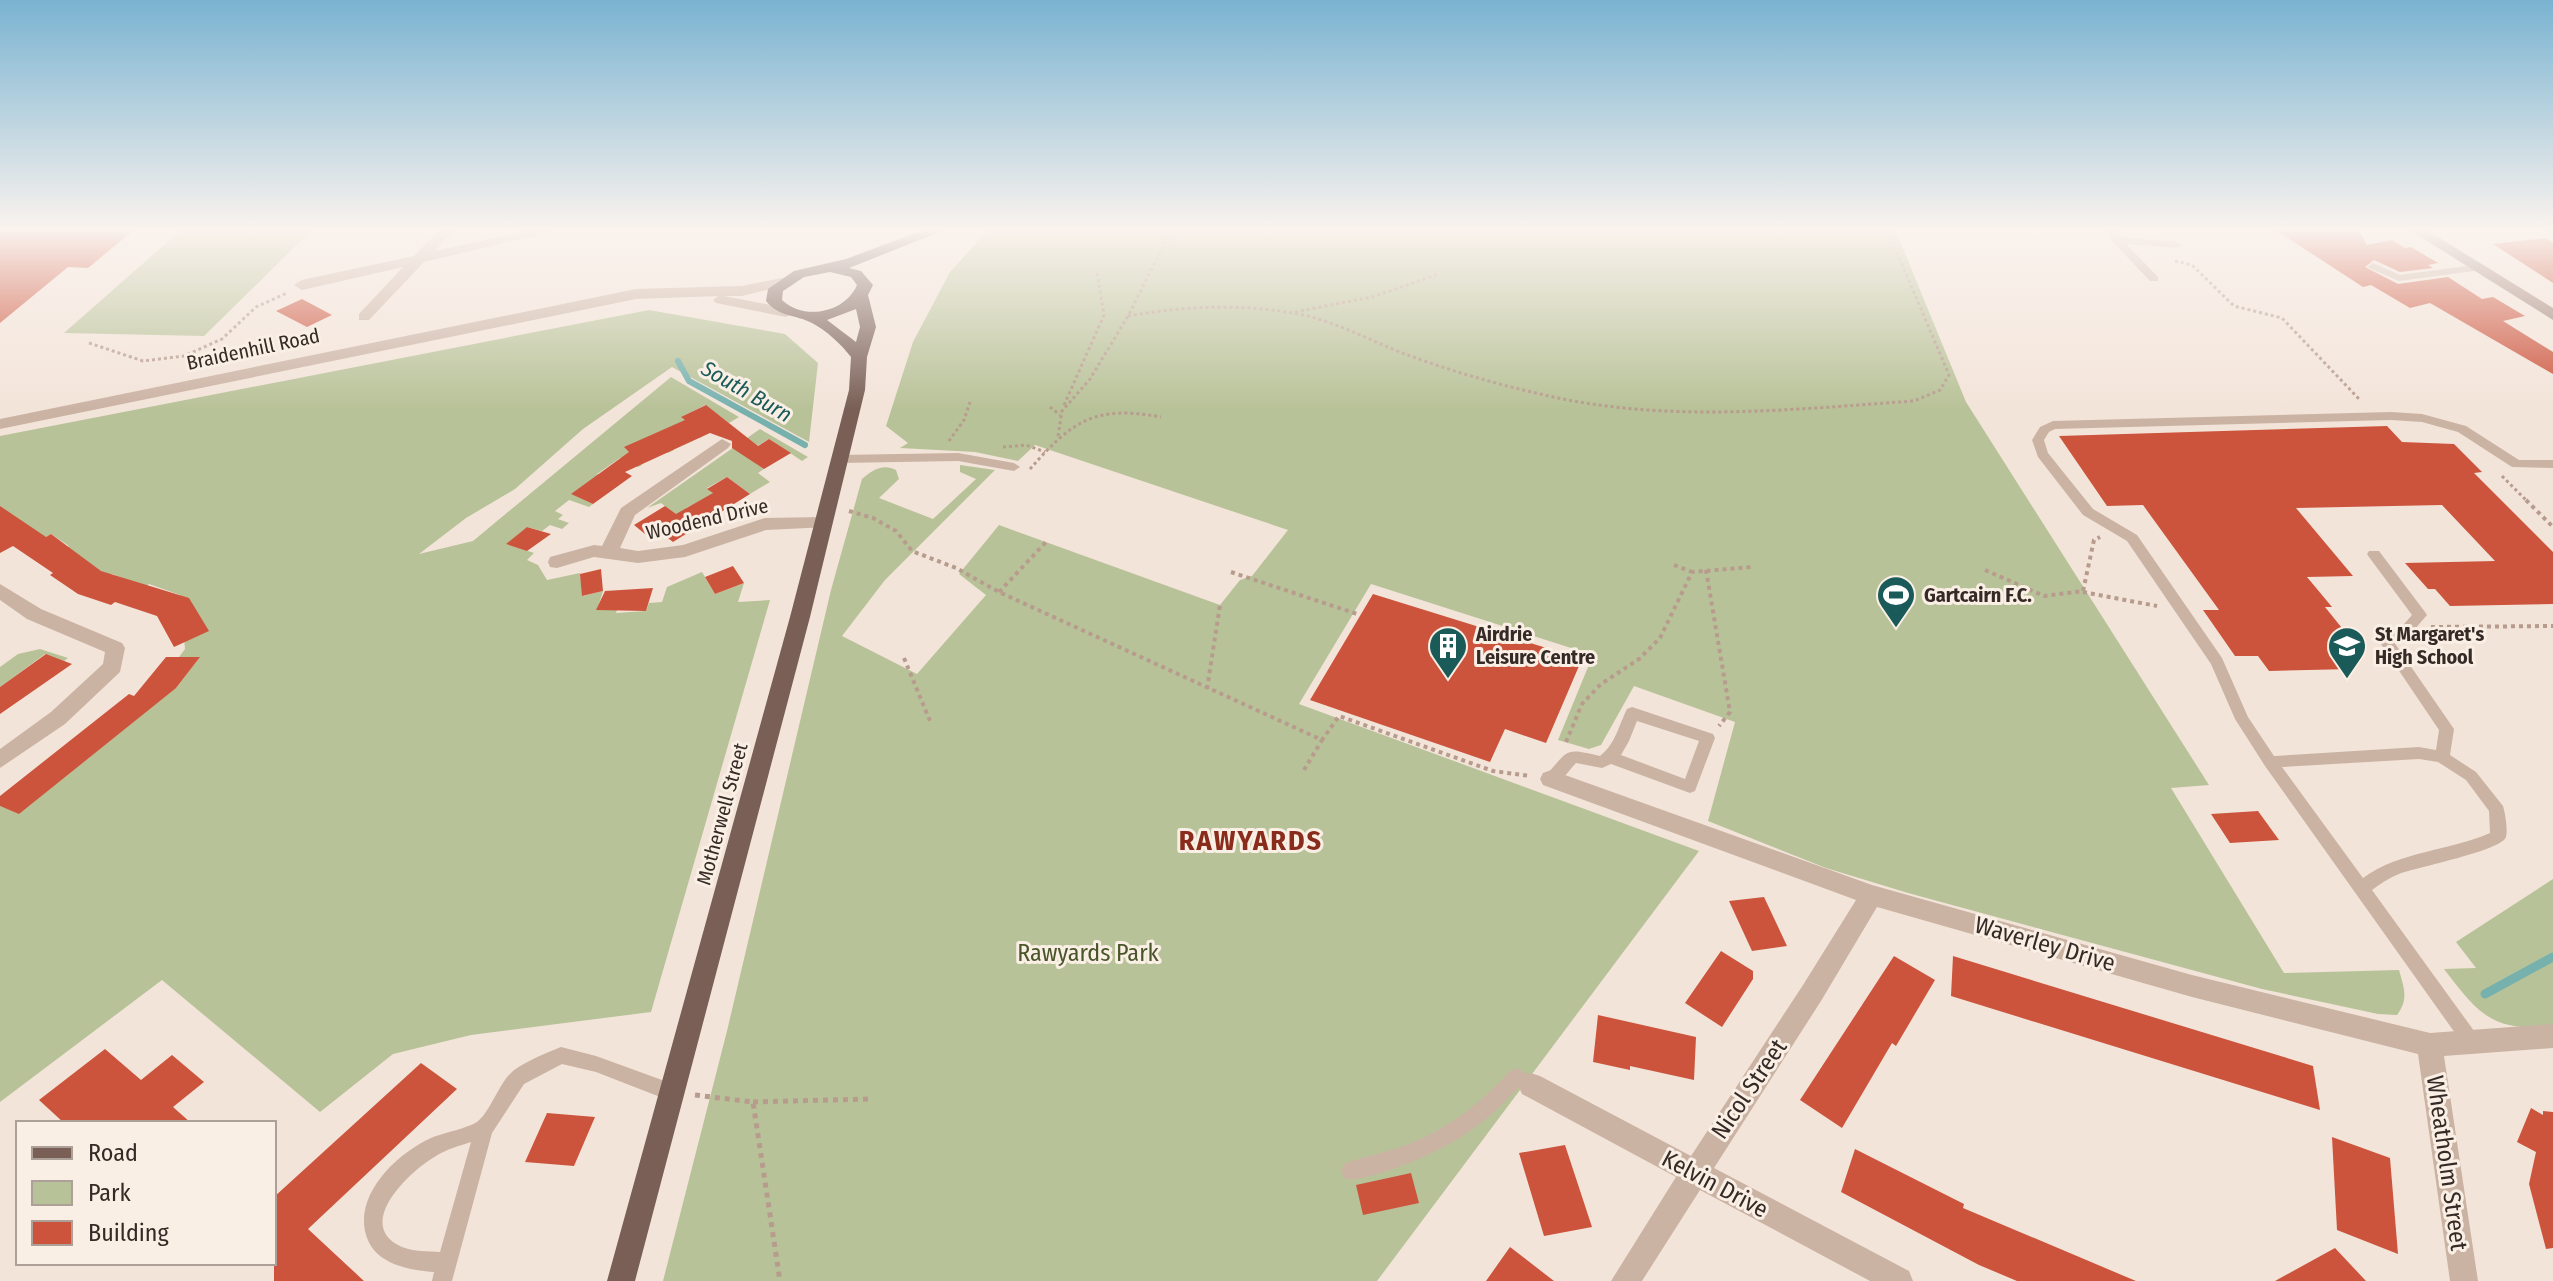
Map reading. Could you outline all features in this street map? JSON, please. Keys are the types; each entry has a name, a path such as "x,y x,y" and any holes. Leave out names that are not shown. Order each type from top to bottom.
{"main road":[{"path":"777,289 773,295 778,307 786,312 812,316 843,309 861,296"},
{"name":"Motherwell Street","path":"621,1281 857,390 859,357 868,327 861,296 864,289"},
{"path":"2509,289 2553,315"},
{"path":"812,316 847,342 859,357"}],"street":[{"path":"364,317 392,289"},
{"name":"Braidenhill Road","path":"0,424 636,294 752,289"},
{"name":"Braidenhill Road","path":"658,293 786,312"},
{"path":"608,553 627,512 722,444"},
{"name":"Woodend Drive","path":"557,562 594,551 638,557 670,553 765,524 824,516"},
{"path":"0,591 34,614 115,648 113,667 58,718 0,760"},
{"name":"Waverley Drive","path":"1551,779 1871,895 2192,986 2430,1045 2553,1036"},
{"name":"Nicol Street","path":"1625,1281 1693,1173 1824,978 1871,895"},
{"name":"Wheatholm Street","path":"2430,1045 2464,1281"},
{"name":"Kelvin Drive","path":"1531,1085 1899,1281"}],"lane":[{"path":"2471,1041 2270,762 2242,719 2217,662 2132,538 2088,512 2042,454 2038,440 2044,430 2053,425 2391,416 2422,418 2462,429 2516,464 2553,464"},
{"path":"839,459 958,457 1014,467"},
{"path":"2374,554 2420,615 2386,641 2447,729 2442,757"},
{"path":"1551,779 1573,756 1602,762 1609,757 1617,753 1632,713 1708,738 1690,787 1609,757"},
{"path":"2270,762 2419,753 2442,757 2471,776 2497,810 2498,836 2475,849 2395,867 2376,876 2361,889"},
{"path":"484,1129 423,1152 388,1184 372,1208 375,1231 386,1248 444,1272 484,1129 518,1078 561,1055 596,1064 673,1093"},
{"path":"1351,1171 1397,1161 1427,1148 1471,1122 1497,1101 1516,1077 1531,1085"}],"path":[{"path":"89,343 141,360 194,353 218,342 253,306 297,289"},
{"path":"1058,436 1061,413 1104,315 1100,289"},
{"path":"1061,413 1090,379 1142,289"},
{"path":"1128,316 1218,309 1292,313 1372,297 1396,289"},
{"path":"1292,313 1439,366 1498,383 1591,403 1696,414 1914,401 1936,395 1945,388 1949,375 1912,289"},
{"path":"2216,289 2234,306 2282,318 2355,394"},
{"path":"933,457 964,420 970,402"},
{"path":"1050,407 1061,413"},
{"path":"1028,471 1058,436 1088,415 1111,410 1161,417"},
{"path":"2505,459 2501,476 2553,527"},
{"path":"824,516 852,511 873,518 896,531 912,551 956,568 999,592 1322,740"},
{"path":"2083,591 2094,540 2116,527"},
{"path":"999,592 1046,542"},
{"path":"1674,565 1692,572 1752,567"},
{"path":"1706,570 1730,712 1708,738"},
{"path":"1985,570 2044,596 2083,591 2153,606 2179,607"},
{"path":"1231,572 1360,615"},
{"path":"1304,770 1339,716 1493,771 1551,779 1582,704 1601,684 1639,659 1660,638 1692,572"},
{"path":"1207,689 1220,605"},
{"path":"2414,621 2433,628 2553,626"},
{"path":"904,658 930,721"},
{"path":"673,1093 753,1102 872,1099"},
{"path":"753,1102 780,1281"}],"green space":[{"path":"114,289 252,289 204,336 64,333"},
{"name":"Rawyards Park","path":"941,289 1920,289 1966,402 2209,785 2171,788 2284,973 2399,970 2404,993 2401,1009 2397,1015 2378,1014 2262,989 1908,893 1826,868 1708,821 1735,722 1634,686 1601,745 1589,749 1558,740 1593,655 1371,584 1299,704 1699,851 1377,1281 663,1281 727,1031 831,590 862,479 878,468 896,470 899,479 879,498 933,519 976,479 960,472 960,465 995,470 885,580 842,636 917,674 986,595 959,574 999,525 1220,605 1240,580 1252,576 1288,530 1035,445 1018,461 975,452 900,448 908,443 886,426 913,342"},
{"path":"649,310 785,334 818,363 809,442 672,367 583,429 515,489 466,518 419,554 473,541 671,377 739,417 729,423 705,405 682,417 704,435 700,438 684,424 666,442 674,450 668,453 650,436 625,448 642,465 638,467 620,458 597,474 619,485 615,488 593,479 572,494 593,504 589,507 569,500 555,511 563,515 558,519 569,523 562,529 550,525 542,531 527,527 507,544 534,553 527,560 538,565 547,580 580,573 583,596 603,591 597,610 610,610 622,595 616,613 646,611 649,603 662,602 667,587 702,572 715,594 744,583 738,602 770,600 651,1012 471,1035 393,1054 320,1112 162,980 0,1102 0,806 19,813 148,687 176,688 199,658 179,657 185,649 180,595 149,584 126,601 140,584 112,574 91,589 104,573 65,549 69,546 51,534 29,547 0,506 0,436"},
{"path":"760,429 808,457 802,461 769,439 743,454 764,469 758,473 770,482 750,494 727,477 707,488 714,494 686,508 705,524 695,529 661,503 647,508"},
{"path":"40,649 68,658 64,661 45,654 0,687 0,667 18,654"},
{"path":"2553,879 2553,1027 2532,1028 2501,1023 2478,1009 2444,969 2476,968 2456,942"}],"building":[{"path":"0,289 42,289 0,323"},
{"path":"2377,289 2466,289 2482,299 2493,297 2525,316 2503,321 2553,352 2553,374 2430,303 2410,308"},
{"path":"302,299 332,315 307,327 276,311"},
{"path":"706,405 758,446 769,439 791,453 764,469 732,448 732,441 710,433 625,472 632,476 593,504 571,494 629,452 624,447 685,420 681,417"},
{"path":"2387,426 2402,442 2454,444 2482,472 2474,473 2553,552 2553,604 2450,606 2435,589 2428,589 2405,563 2495,561 2442,505 2296,508 2353,576 2307,577 2332,607 2325,607 2362,653 2340,654 2352,669 2269,671 2258,656 2235,656 2203,610 2219,610 2143,505 2107,506 2059,436"},
{"path":"727,477 750,494 673,542 660,532 650,538 634,525 665,506 676,514 713,493 707,489"},
{"path":"0,506 46,537 51,534 101,571 189,598 209,631 174,647 157,616 78,594 13,546 0,553"},
{"path":"527,527 551,534 527,551 506,544"},
{"path":"733,566 744,583 715,594 705,577"},
{"path":"601,569 603,591 582,596 580,574"},
{"path":"653,588 646,611 596,610 605,591"},
{"name":"Airdrie Leisure Centre","path":"1373,594 1582,659 1546,743 1505,729 1490,762 1310,700"},
{"path":"46,654 72,664 0,714 0,687"},
{"path":"166,657 200,657 176,688 19,814 0,806 0,796 129,694 134,696"},
{"path":"2258,811 2279,840 2230,843 2211,814"},
{"path":"1764,897 1787,946 1752,951 1729,901"},
{"path":"1721,951 1753,971 1753,979 1722,1027 1685,1003"},
{"path":"1894,956 1935,980 1896,1046 1892,1043 1842,1128 1800,1100"},
{"path":"1953,956 2313,1066 2320,1110 1951,996"},
{"path":"1598,1015 1696,1037 1694,1080 1630,1066 1630,1070 1593,1062"},
{"path":"105,1049 141,1080 172,1055 204,1082 173,1107 189,1121 62,1121 39,1100"},
{"path":"421,1063 457,1089 308,1229 364,1281 274,1281 276,1195"},
{"path":"2531,1108 2543,1115 2543,1111 2553,1112 2553,1248 2546,1249 2529,1184 2536,1152 2517,1142"},
{"path":"547,1113 595,1117 574,1166 525,1162"},
{"path":"2332,1137 2390,1158 2398,1254 2337,1230"},
{"path":"1565,1145 1592,1227 1544,1236 1519,1153"},
{"path":"1855,1149 1964,1204 1963,1208 2136,1281 2017,1281 1979,1265 1841,1192"},
{"path":"1411,1173 1419,1203 1363,1215 1356,1185"},
{"path":"1510,1247 1554,1281 1486,1281"},
{"path":"2335,1248 2366,1281 2275,1281"}],"waterway":[{"name":"South Burn","path":"678,361 689,381 805,445"},
{"name":"South Burn","path":"2485,994 2553,957"}],"place":[{"name":"Gartcairn F.C.","path":"1896,629"},
{"name":"Airdrie Leisure Centre","path":"1448,680"},
{"name":"St Margaret's High School","path":"2347,680"}],"district":[{"name":"RAWYARDS","path":"1251,840"}]}
